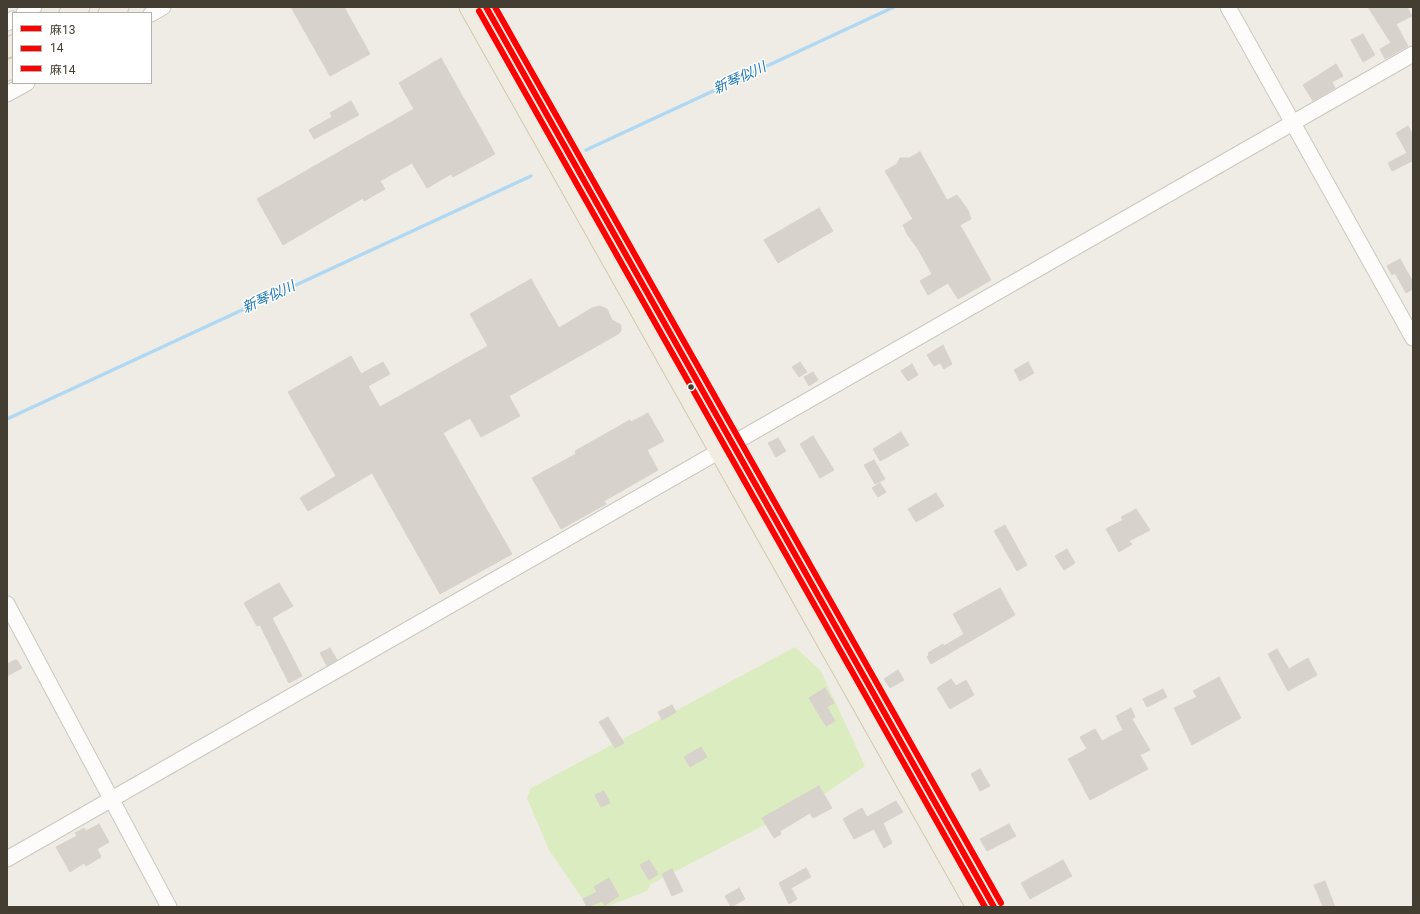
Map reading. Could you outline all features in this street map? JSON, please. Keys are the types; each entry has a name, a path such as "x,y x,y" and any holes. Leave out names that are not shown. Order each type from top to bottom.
{"main road":[{"path":"71,12 80,7"},
{"path":"110,12 119,7"},
{"path":"469,7 994,907"},
{"path":"486,7 976,907"}],"street":[{"path":"152,13 163,7"},
{"path":"1228,7 1413,338"},
{"path":"7,859 1413,54"},
{"path":"7,94 25,84"},
{"path":"7,604 169,907"}],"green space":[{"path":"795,647 821,671 865,766 826,793 651,884 647,891 606,907 588,907 549,850 527,798 531,788"}],"building":[{"path":"291,7 344,7 370,54 330,76"},
{"path":"1368,7 1407,7 1412,16 1396,24 1408,46 1385,59 1380,49 1391,43"},
{"path":"1363,34 1375,55 1363,62 1351,40"},
{"path":"441,58 495,154 453,177 451,174 427,188 412,163 380,181 385,189 364,201 363,198 283,245 257,199 414,109 399,83"},
{"path":"1336,64 1343,76 1332,82 1335,88 1313,101 1303,85"},
{"path":"351,101 359,115 314,139 309,130 332,117 330,113"},
{"path":"1408,126 1413,135 1413,163 1412,161 1392,171 1388,163 1407,153 1396,133"},
{"path":"920,152 947,200 957,195 968,210 971,219 960,225 991,280 958,299 948,283 928,295 920,281 932,274 918,249 907,234 903,225 913,219 885,171 897,164 900,158 909,158"},
{"path":"819,208 833,231 778,263 764,240"},
{"path":"1400,259 1413,282 1413,289 1406,293 1395,273 1392,275 1387,266"},
{"path":"531,279 559,328 592,308 600,306 607,309 612,320 621,325 621,331 509,396 520,416 481,437 470,418 443,433 512,554 440,594 372,473 308,511 300,498 336,476 288,392 351,356 361,374 383,362 390,374 368,386 380,407 488,346 470,314"},
{"path":"943,345 952,364 944,369 940,363 934,366 927,355"},
{"path":"800,362 807,372 799,377 792,367"},
{"path":"1028,362 1034,373 1020,381 1014,370"},
{"path":"912,364 918,375 908,381 901,371"},
{"path":"813,372 818,380 809,386 804,377"},
{"path":"648,413 664,441 647,450 658,470 604,501 606,504 561,529 532,478 576,454 575,451 630,420 631,422"},
{"path":"901,432 909,445 880,461 873,449"},
{"path":"813,436 834,470 820,478 800,444"},
{"path":"778,438 786,451 776,457 768,443"},
{"path":"874,460 885,479 875,484 864,465"},
{"path":"880,483 886,492 878,497 872,488"},
{"path":"936,493 944,506 916,522 908,509"},
{"path":"1136,509 1150,530 1129,541 1132,544 1119,552 1106,529 1123,520 1121,517"},
{"path":"1005,525 1027,565 1017,571 994,531"},
{"path":"1067,549 1075,563 1064,570 1055,556"},
{"path":"279,583 293,606 272,618 302,676 289,683 260,625 257,626 244,603"},
{"path":"1000,588 1015,615 931,664 927,657 929,655 928,653 943,644 944,646 964,634 953,614"},
{"path":"330,648 337,660 327,666 320,653"},
{"path":"1277,649 1289,669 1308,658 1317,675 1288,691 1268,654"},
{"path":"17,660 22,668 7,676 7,664"},
{"path":"898,670 904,680 890,688 884,679"},
{"path":"1219,677 1241,718 1192,745 1174,708 1197,697 1193,691"},
{"path":"951,679 956,686 966,680 974,695 950,709 937,688"},
{"path":"825,688 834,703 827,707 835,721 826,726 809,698"},
{"path":"1163,689 1167,697 1147,707 1143,699"},
{"path":"672,705 676,712 662,720 658,712"},
{"path":"1131,708 1135,717 1132,719 1150,750 1140,755 1148,769 1090,800 1068,759 1087,749 1080,737 1095,729 1102,741 1123,730 1116,716"},
{"path":"608,717 624,743 615,748 599,722"},
{"path":"701,747 707,757 690,767 684,757"},
{"path":"980,769 990,786 980,791 971,774"},
{"path":"819,786 832,808 813,818 810,813 780,831 781,834 774,838 762,818"},
{"path":"604,791 610,803 601,807 595,795"},
{"path":"896,801 903,812 883,823 892,843 884,848 874,829 854,839 843,819 862,808 867,817"},
{"path":"99,824 109,842 97,849 101,857 86,866 84,863 70,872 56,847 77,836 75,833 84,828 86,831"},
{"path":"1009,824 1016,836 987,851 980,839"},
{"path":"649,860 658,874 649,880 640,865"},
{"path":"1063,860 1072,876 1030,899 1021,883"},
{"path":"806,868 811,877 791,888 797,899 789,904 779,883"},
{"path":"672,869 683,891 672,896 662,874"},
{"path":"609,878 619,896 605,905 602,901 587,907 583,899 597,892 594,887"},
{"path":"1325,881 1335,907 1323,907 1314,885"},
{"path":"739,888 745,899 731,907 725,896"}],"waterway":[{"name":"新琴似川","path":"586,150 894,7"},
{"name":"新琴似川","path":"7,419 531,176"}],"transit line":[{"name":"麻13","path":"486,7 994,907"},
{"name":"麻14","path":"495,7 1001,903"},
{"name":"14","path":"479,11 985,907"}]}
